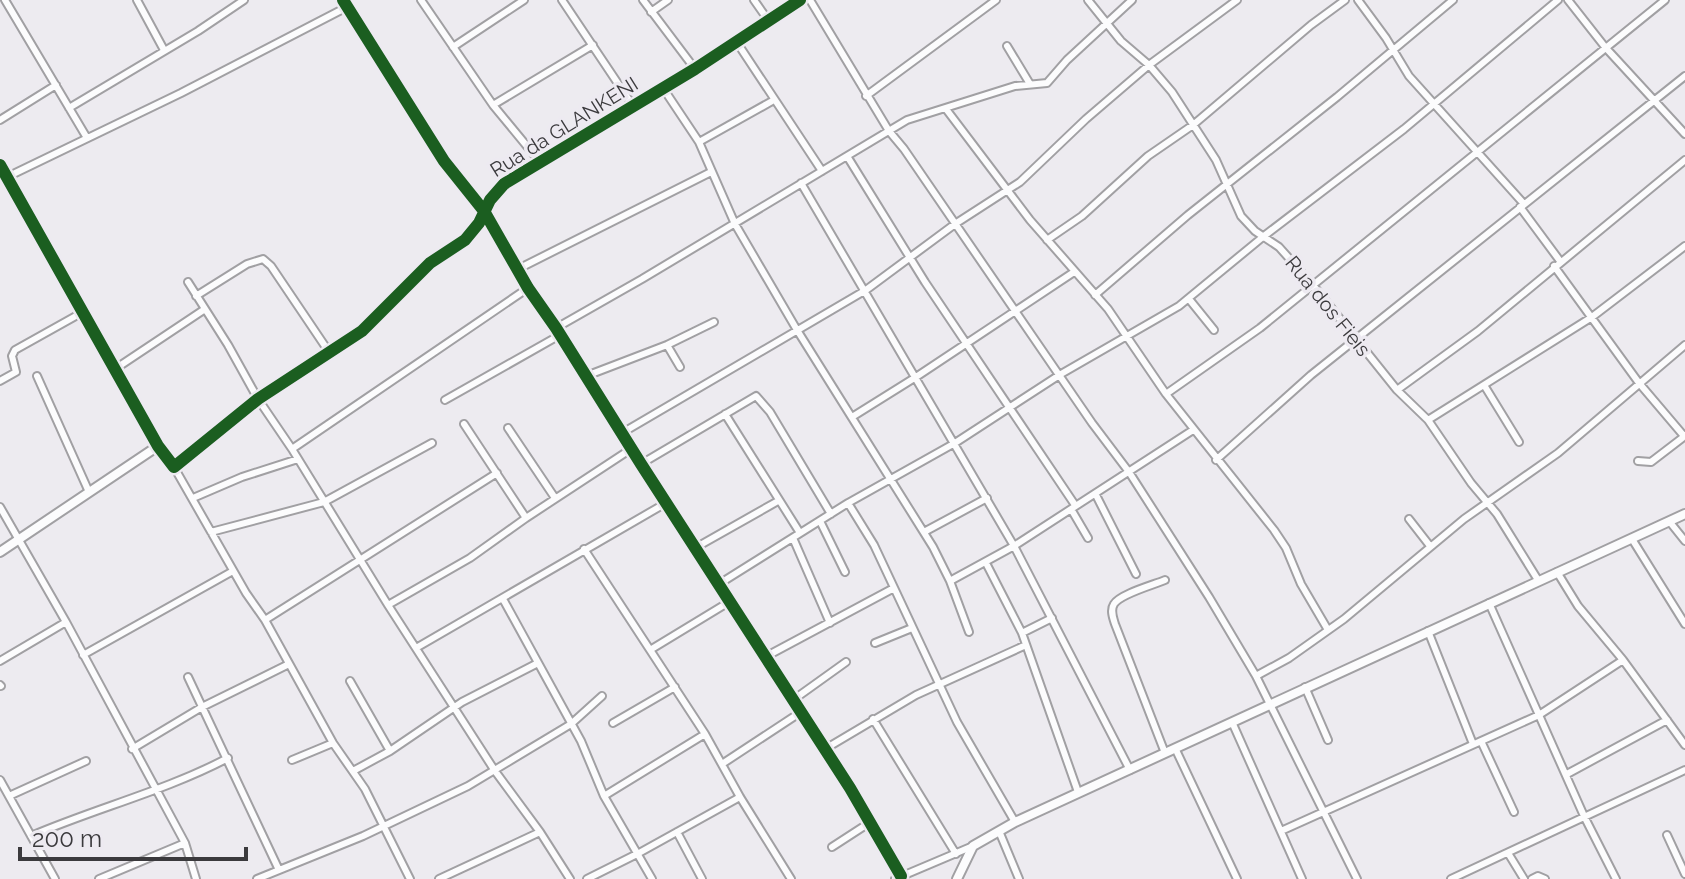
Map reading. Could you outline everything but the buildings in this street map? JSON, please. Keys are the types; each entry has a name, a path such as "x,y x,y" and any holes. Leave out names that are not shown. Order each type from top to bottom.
{"street":[{"path":"137,0 164,50"},
{"path":"69,108 234,3 244,0"},
{"path":"421,0 493,105 540,162"},
{"path":"453,47 524,0"},
{"path":"562,0 633,106"},
{"path":"643,0 695,69"},
{"path":"651,12 668,0"},
{"path":"754,0 768,20"},
{"name":"Rua da GLANKENI","path":"174,467 258,399 362,331 430,263 465,240 504,184 695,69 800,0"},
{"path":"810,0 889,131 1129,472 1256,676 1357,879"},
{"path":"866,96 996,0"},
{"name":"Rua dos Fieis","path":"1088,0 1121,41 1149,65 1172,92 1216,160 1241,216 1255,231 1279,247 1397,390 1428,420 1471,483 1488,501 1538,580"},
{"path":"445,400 889,131 920,115 946,109 971,98 1047,83 1067,60 1132,0"},
{"path":"622,433 866,290 955,224 1007,191 1031,174 1070,133 1149,65 1237,0"},
{"path":"1047,240 1082,216 1148,156 1193,125 1345,0"},
{"path":"1358,0 1409,76 1522,206 1560,261"},
{"path":"1095,295 1137,257 1453,0"},
{"path":"719,584 1189,299 1264,236 1404,129 1558,0"},
{"path":"1568,0 1605,47 1685,134"},
{"path":"1166,394 1260,328 1665,0"},
{"path":"3,1 87,138"},
{"path":"7,177 206,81 345,4 444,161 484,211 516,270 825,749 898,878 973,846 1015,822 1269,703 1685,514"},
{"path":"736,41 822,171"},
{"path":"493,105 593,45"},
{"path":"1007,46 1030,84"},
{"path":"1216,460 1255,423 1355,340 1685,76"},
{"path":"0,120 56,85"},
{"path":"663,88 699,142 735,224 797,330 924,532 950,581 969,632"},
{"path":"699,142 774,100"},
{"path":"946,109 1007,191 1095,295 1193,430 1286,548 1301,584 1328,630"},
{"path":"847,156 910,258 1012,408 1073,507 1088,538"},
{"path":"1397,390 1478,331 1685,160"},
{"path":"0,165 158,446 193,498 333,743 353,771 410,879"},
{"path":"516,270 711,172"},
{"path":"801,183 1014,546 1130,770"},
{"path":"1428,420 1592,317 1685,246"},
{"path":"196,296 247,264 263,259 271,266 329,352"},
{"path":"1554,266 1639,383 1684,436 1651,462 1638,461"},
{"path":"852,417 1074,272"},
{"path":"188,282 388,605 495,771 570,879"},
{"path":"292,449 528,288"},
{"path":"1189,299 1214,330"},
{"path":"115,369 205,309"},
{"path":"0,381 16,372 12,356 15,350 83,312"},
{"path":"586,376 667,345 714,322"},
{"path":"667,345 680,367"},
{"path":"1256,676 1289,658 1328,630 1488,501 1558,453 1685,345"},
{"path":"37,376 89,492"},
{"path":"1484,385 1519,442"},
{"path":"641,464 758,396 831,514"},
{"path":"725,414 800,533"},
{"path":"464,424 526,518"},
{"path":"508,428 555,498"},
{"path":"950,581 1014,546 1193,430"},
{"path":"211,532 324,502 432,443"},
{"path":"0,552 158,446"},
{"path":"388,605 470,558 631,449"},
{"path":"193,498 242,477 298,459"},
{"path":"265,620 497,473"},
{"path":"1096,495 1136,574"},
{"path":"924,532 987,498"},
{"path":"695,548 778,501"},
{"path":"416,648 666,503"},
{"path":"848,503 874,545 957,722 1015,822"},
{"path":"0,507 185,843 196,879"},
{"path":"1409,519 1430,546"},
{"path":"820,521 845,572"},
{"path":"1669,521 1685,541"},
{"path":"793,538 830,623"},
{"path":"1632,539 1685,624"},
{"path":"584,549 705,734 791,879"},
{"path":"986,563 1022,633 1078,792"},
{"path":"83,655 233,571"},
{"path":"1557,572 1578,606 1623,660 1685,745"},
{"path":"1165,580 1121,598 1112,611 1165,753"},
{"path":"765,657 894,588"},
{"path":"503,599 601,782 604,796 652,879"},
{"path":"650,650 729,602"},
{"path":"1489,603 1584,816 1616,879"},
{"path":"1022,633 1052,618"},
{"path":"0,661 66,622"},
{"path":"875,643 912,628"},
{"path":"1428,631 1477,742 1514,812"},
{"path":"825,749 939,684 1026,645"},
{"path":"1281,831 1539,715 1623,660"},
{"path":"793,700 846,662"},
{"path":"353,771 390,751 454,707 538,663"},
{"path":"132,749 202,707 289,664"},
{"path":"188,677 279,870"},
{"path":"350,681 390,751"},
{"path":"613,723 675,687"},
{"path":"1305,687 1328,740"},
{"path":"257,879 383,826 495,771 571,724 602,696"},
{"path":"722,764 801,712"},
{"path":"873,719 956,854"},
{"path":"1567,774 1667,720"},
{"path":"1231,721 1302,879"},
{"path":"604,796 705,734"},
{"path":"292,760 333,743"},
{"path":"1175,748 1237,879"},
{"path":"31,836 78,816 196,775 228,758"},
{"path":"9,796 86,761"},
{"path":"1451,879 1685,770"},
{"path":"0,780 2,789 9,796 55,879"},
{"path":"588,879 740,797"},
{"path":"832,847 869,823"},
{"path":"999,831 1019,879"},
{"path":"439,879 540,832"},
{"path":"677,832 702,879"},
{"path":"1667,835 1685,874"},
{"path":"99,879 185,843"},
{"path":"957,879 973,846"},
{"path":"1508,853 1524,879"},
{"path":"1532,879 1538,876 1545,879"}],"cycle path":[{"path":"343,0 444,161 484,211 528,288 850,788 901,876"},
{"path":"0,165 158,446 174,467 258,399 362,331 430,263 465,240 504,184 695,69 800,0"}]}
